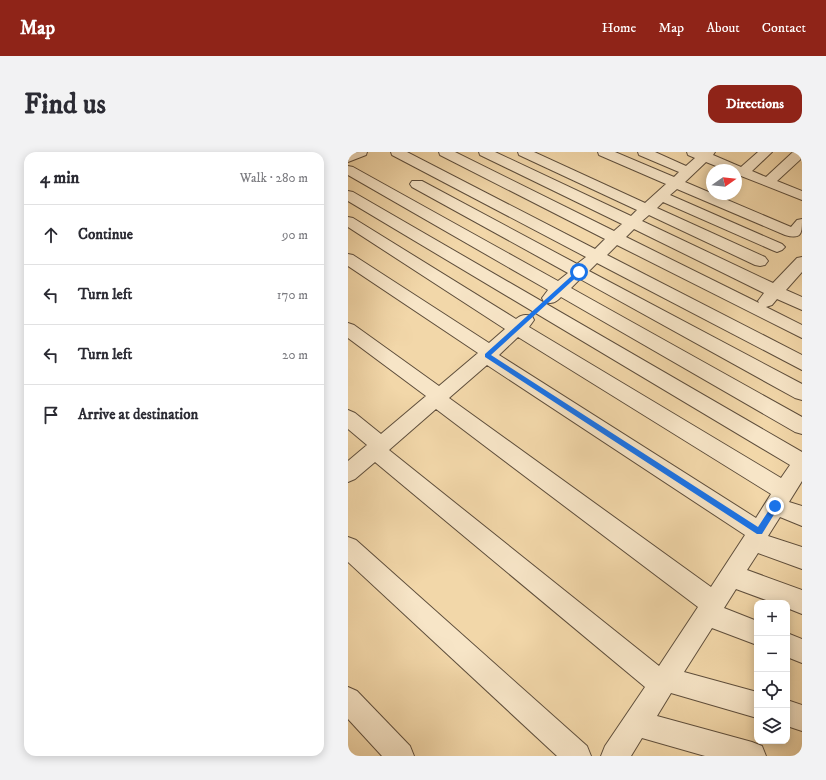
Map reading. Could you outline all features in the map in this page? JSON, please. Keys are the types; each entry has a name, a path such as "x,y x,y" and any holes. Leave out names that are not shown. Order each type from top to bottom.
{"street":[{"path":"397,152 802,363"},
{"path":"445,152 802,332"},
{"path":"466,162 481,152"},
{"path":"485,152 802,304"},
{"path":"524,152 760,261"},
{"path":"604,152 790,232 795,232 802,223"},
{"path":"644,152 688,171"},
{"path":"719,163 732,152"},
{"path":"743,172 766,152"},
{"path":"768,182 801,152"},
{"path":"348,473 518,328 688,171 702,153 719,163 768,182 799,190"},
{"path":"351,159 559,290 802,426"},
{"path":"417,184 802,393"},
{"path":"348,194 539,308 793,481 802,516"},
{"path":"661,196 777,246"},
{"path":"348,221 518,328 793,481"},
{"path":"348,259 756,536 802,558"},
{"path":"758,310 802,262"},
{"path":"348,329 711,609 754,631"},
{"path":"348,418 378,448 664,681 754,704"},
{"path":"615,756 793,481"},
{"path":"348,547 577,756"},
{"path":"732,576 802,602"},
{"path":"790,646 802,651"},
{"path":"348,700 400,756"},
{"path":"790,714 802,718"},
{"path":"636,723 752,756"}],"route":[{"path":"579,272 487,356 759,532 775,506"}]}
